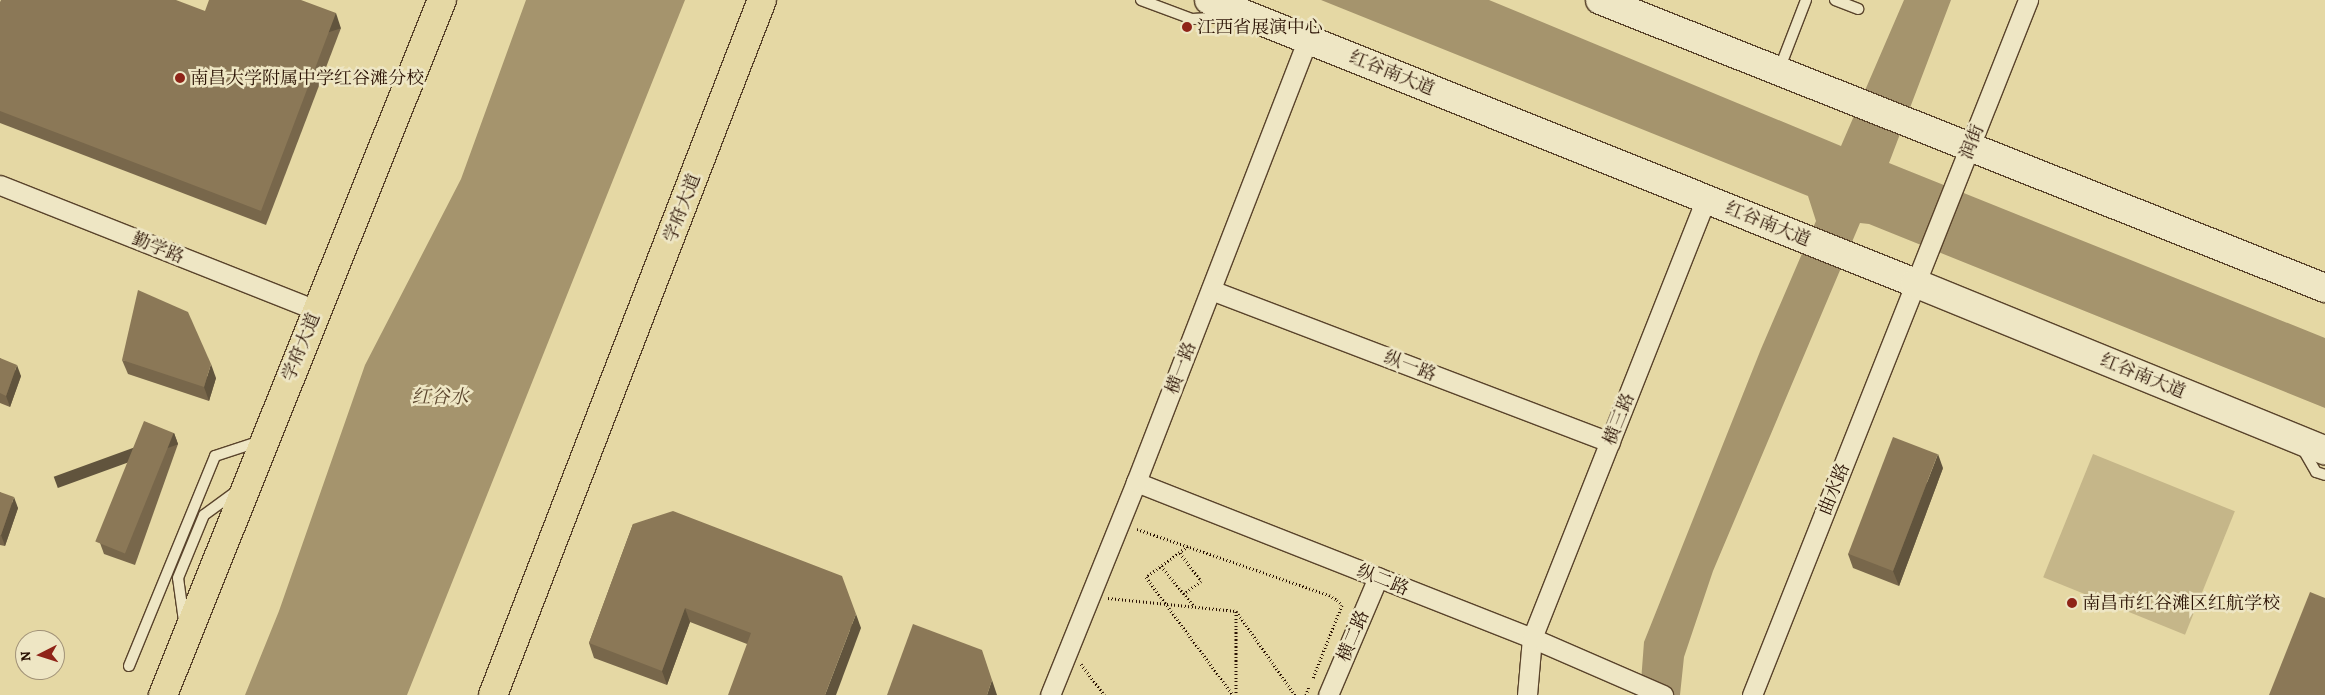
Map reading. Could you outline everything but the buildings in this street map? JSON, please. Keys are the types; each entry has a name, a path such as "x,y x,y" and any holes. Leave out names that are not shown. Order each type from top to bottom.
{"main road":[{"name":"学府大道","path":"163,695 442,0"},
{"name":"学府大道","path":"493,695 762,0"},
{"name":"红谷南大道","path":"1210,0 1849,257 1916,282 2325,450"},
{"path":"1600,0 2325,288"}],"street":[{"name":"润街","path":"1916,282 2028,0"},
{"name":"横一路","path":"1050,695 1136,482 1308,39"},
{"name":"勤学路","path":"0,185 316,310"},
{"name":"横三路","path":"1527,695 1532,638 1706,199"},
{"name":"曲水路","path":"1752,695 1916,282"},
{"name":"纵一路","path":"1211,290 1610,442"},
{"name":"纵二路","path":"1136,482 1532,638 1663,695"},
{"name":"横二路","path":"1328,695 1378,578"}],"lane":[{"path":"1141,0 1192,19 1250,16"},
{"path":"1779,71 1806,0"},
{"path":"1835,0 1858,9"},
{"path":"2297,439 2316,472 2325,475"},
{"path":"129,666 215,456 264,440"}],"path":[{"path":"1134,530 1139,528 1329,595 1342,605 1306,695"},
{"path":"1189,545 1146,577 1235,695"},
{"path":"1180,552 1201,582 1184,594"},
{"path":"1161,566 1194,606"},
{"path":"1090,596 1236,611 1295,695"},
{"path":"1235,695 1236,611"},
{"path":"1077,659 1104,695"}],"shaded area":[{"path":"2093,454 2235,511 2185,635 2043,577"}],"water":[{"name":"红谷水","path":"526,0 685,0 407,695 245,695 279,611 365,365 461,179"},
{"path":"1321,0 1489,0 1841,146 1904,0 1951,0 1889,163 2325,338 2325,408 1869,224 1860,223 1713,571 1684,657 1680,695 1640,695 1644,642 1761,349 1816,221 1808,196"}],"place":[{"name":"江西省展演中心","path":"1187,27"},
{"name":"南昌大学附属中学红谷滩分校","path":"180,78"},
{"name":"南昌市红谷滩区红航学校","path":"2072,603"}]}
